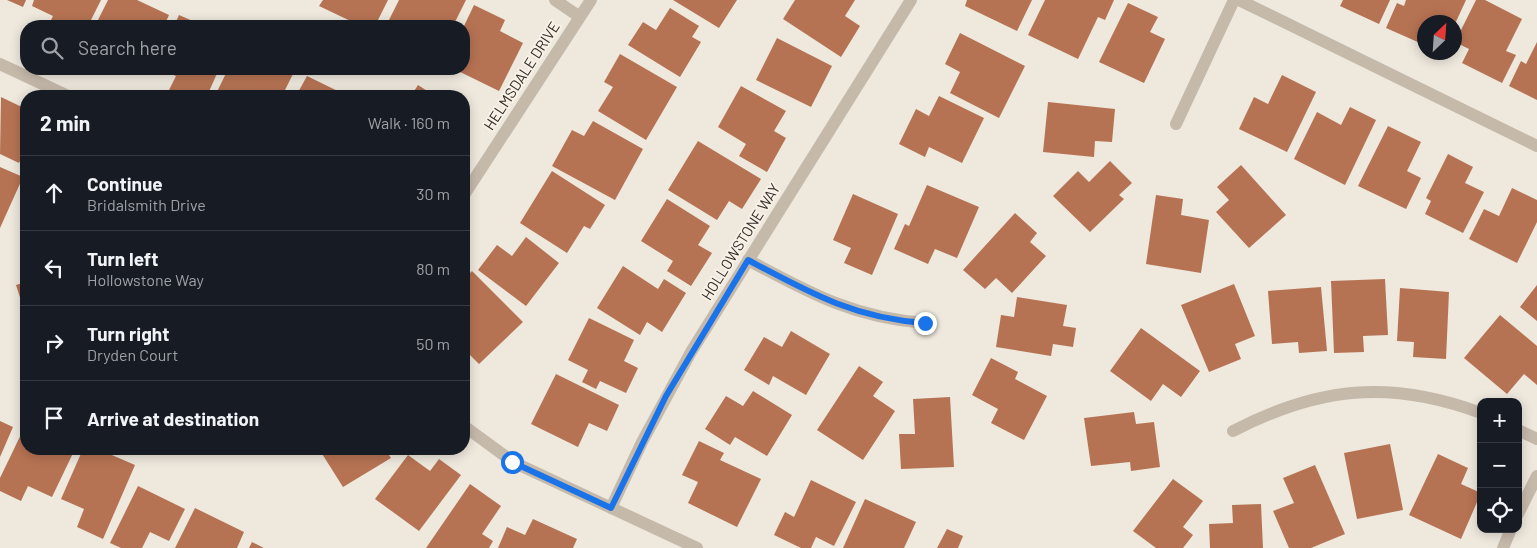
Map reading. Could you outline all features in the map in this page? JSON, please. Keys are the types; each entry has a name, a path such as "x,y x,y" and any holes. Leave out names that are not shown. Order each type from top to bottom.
{"street":[{"path":"555,0 580,17"},
{"name":"HELMSDALE DRIVE","path":"470,186 591,0"},
{"name":"HOLLOWSTONE WAY","path":"611,508 670,389 748,260 911,0"},
{"path":"1176,124 1234,0"},
{"path":"1239,0 1537,146"},
{"path":"0,64 20,73"},
{"path":"23,75 55,90"},
{"path":"748,260 814,295 843,307 886,319 925,323"},
{"path":"1233,431 1291,404 1348,392 1402,392 1430,397 1477,412"},
{"path":"470,430 512,462 697,548"},
{"path":"1522,432 1537,439"},
{"path":"1522,506 1537,476"},
{"path":"1502,548 1509,533"}],"building":[{"path":"7,0 26,0 23,7"},
{"path":"34,0 101,0 91,20 51,20 53,16 32,6"},
{"path":"108,0 137,0 169,15 167,20 98,20"},
{"path":"323,0 388,0 378,20 348,20 319,6"},
{"path":"399,0 466,0 456,20 389,20"},
{"path":"673,0 737,0 719,28"},
{"path":"795,0 855,0 845,16 860,26 841,57 783,19"},
{"path":"967,0 1032,0 1017,31 965,6"},
{"path":"1045,0 1114,0 1105,20 1098,17 1078,59 1028,35"},
{"path":"1343,0 1390,0 1379,24 1340,6"},
{"path":"1406,0 1466,0 1459,15 1417,15 1417,42 1386,28 1397,3 1404,6"},
{"path":"1476,0 1485,0 1522,19 1506,51 1516,55 1502,83 1462,63 1469,49 1462,46 1462,28"},
{"path":"1128,3 1158,17 1150,32 1165,39 1144,83 1099,62"},
{"path":"474,5 505,20 500,31 523,43 499,91 466,75 470,75 470,20 467,20"},
{"path":"670,8 699,26 692,37 701,42 680,77 628,45 643,22 656,30"},
{"path":"179,15 190,20 177,20"},
{"path":"960,33 1025,66 999,118 950,93 960,72 945,64"},
{"path":"777,38 832,66 811,107 756,80"},
{"path":"1537,42 1537,100 1509,86 1521,61 1526,64"},
{"path":"620,54 677,87 646,140 598,111 613,87 604,82"},
{"path":"174,75 216,75 210,90 169,90 176,76"},
{"path":"225,75 292,75 285,90 218,90"},
{"path":"1282,75 1316,92 1287,152 1239,129 1254,97 1268,104"},
{"path":"307,76 336,90 299,90"},
{"path":"418,85 426,90 415,90"},
{"path":"741,86 786,111 774,131 786,138 767,172 739,156 746,144 718,127"},
{"path":"939,96 984,118 962,163 929,147 925,157 899,144 916,109 929,116"},
{"path":"1,97 20,106 20,161 19,163 0,154"},
{"path":"1048,102 1115,109 1112,142 1095,141 1094,157 1043,152"},
{"path":"1350,107 1376,120 1345,185 1294,159 1317,112 1341,125"},
{"path":"593,121 643,149 615,200 552,166 572,130 584,136"},
{"path":"1388,126 1421,142 1407,171 1421,178 1406,209 1358,186"},
{"path":"698,141 761,179 742,209 729,201 717,220 668,190"},
{"path":"1448,154 1473,167 1465,183 1484,192 1463,233 1425,214 1431,201 1426,198"},
{"path":"1110,161 1132,183 1119,195 1124,199 1090,232 1053,196 1078,171 1089,182"},
{"path":"1241,165 1286,215 1249,248 1216,212 1229,200 1217,187"},
{"path":"0,167 20,176 20,184 0,228"},
{"path":"552,171 605,205 590,229 584,226 567,253 520,223"},
{"path":"927,185 979,207 957,258 935,249 928,264 894,249 905,224 909,226"},
{"path":"1512,188 1537,200 1537,222 1517,263 1469,239 1484,209 1499,216"},
{"path":"853,194 898,214 872,275 844,263 851,248 833,240"},
{"path":"1156,195 1183,199 1181,215 1209,220 1201,273 1146,264"},
{"path":"667,199 710,226 698,245 712,253 691,286 667,271 673,261 641,241"},
{"path":"1015,213 1037,233 1030,242 1046,256 1012,293 996,278 985,289 963,270"},
{"path":"526,237 559,263 526,306 478,270 497,245 512,256"},
{"path":"623,266 658,289 664,279 686,293 662,332 647,322 640,335 597,308"},
{"path":"472,271 523,322 479,364 470,355 470,273"},
{"path":"1385,279 1388,335 1363,336 1364,352 1334,353 1331,281"},
{"path":"20,284 20,297 16,285"},
{"path":"1234,284 1255,336 1235,344 1241,359 1209,372 1181,305"},
{"path":"1537,285 1537,321 1520,307"},
{"path":"1321,287 1327,351 1299,353 1298,342 1272,344 1268,291"},
{"path":"1400,288 1449,292 1446,359 1413,357 1414,342 1397,341"},
{"path":"1017,297 1067,305 1063,326 1076,328 1073,347 1053,344 1051,356 996,347 1001,315 1014,317"},
{"path":"1500,315 1537,346 1537,385 1524,374 1507,394 1464,358"},
{"path":"589,318 634,340 624,361 638,368 626,393 600,381 596,389 582,382 588,370 568,360"},
{"path":"1141,328 1200,371 1181,397 1163,384 1151,401 1110,371"},
{"path":"791,331 830,354 806,395 773,376 769,385 744,370 764,337 782,347"},
{"path":"991,358 1018,372 1015,379 1047,396 1024,440 991,423 998,409 972,395"},
{"path":"859,366 883,382 873,396 895,411 863,460 817,430"},
{"path":"556,374 619,405 607,431 589,423 578,447 531,424"},
{"path":"753,391 792,415 767,456 735,437 730,445 705,429 726,396 743,406"},
{"path":"950,397 954,467 901,469 899,434 915,434 913,399"},
{"path":"1134,412 1136,424 1154,422 1160,467 1131,471 1130,462 1091,466 1084,418"},
{"path":"0,421 13,427 0,457"},
{"path":"20,436 20,455 72,455 52,497 28,486 21,501 0,491 0,478"},
{"path":"699,441 724,453 720,460 761,479 737,527 688,503 698,482 682,475"},
{"path":"1390,444 1403,510 1357,519 1344,453"},
{"path":"1438,454 1468,468 1461,484 1477,491 1477,502 1461,539 1409,515"},
{"path":"80,455 112,455 135,465 103,539 77,527 84,509 61,499"},
{"path":"323,455 389,455 391,458 343,487"},
{"path":"408,455 430,471 439,459 461,475 419,531 375,499"},
{"path":"1315,465 1345,534 1311,548 1289,548 1273,511 1294,503 1283,478"},
{"path":"1173,479 1203,501 1183,527 1193,535 1183,548 1156,548 1133,531"},
{"path":"811,480 856,502 834,546 816,537 811,548 801,548 774,535 785,512 794,517"},
{"path":"470,484 501,506 482,534 493,541 489,548 426,548"},
{"path":"138,486 185,509 169,541 150,532 142,548 121,548 110,543"},
{"path":"865,499 916,522 904,548 843,548"},
{"path":"1261,504 1263,548 1210,548 1209,524 1233,523 1232,505"},
{"path":"195,508 244,532 237,548 175,548"},
{"path":"533,519 577,539 573,548 498,548 507,527 525,535"},
{"path":"947,529 963,536 958,548 937,548"},
{"path":"252,542 264,548 249,548"}],"route":[{"path":"512,462 611,508 666,396 748,260 814,295 843,307 869,315 925,323"}]}
